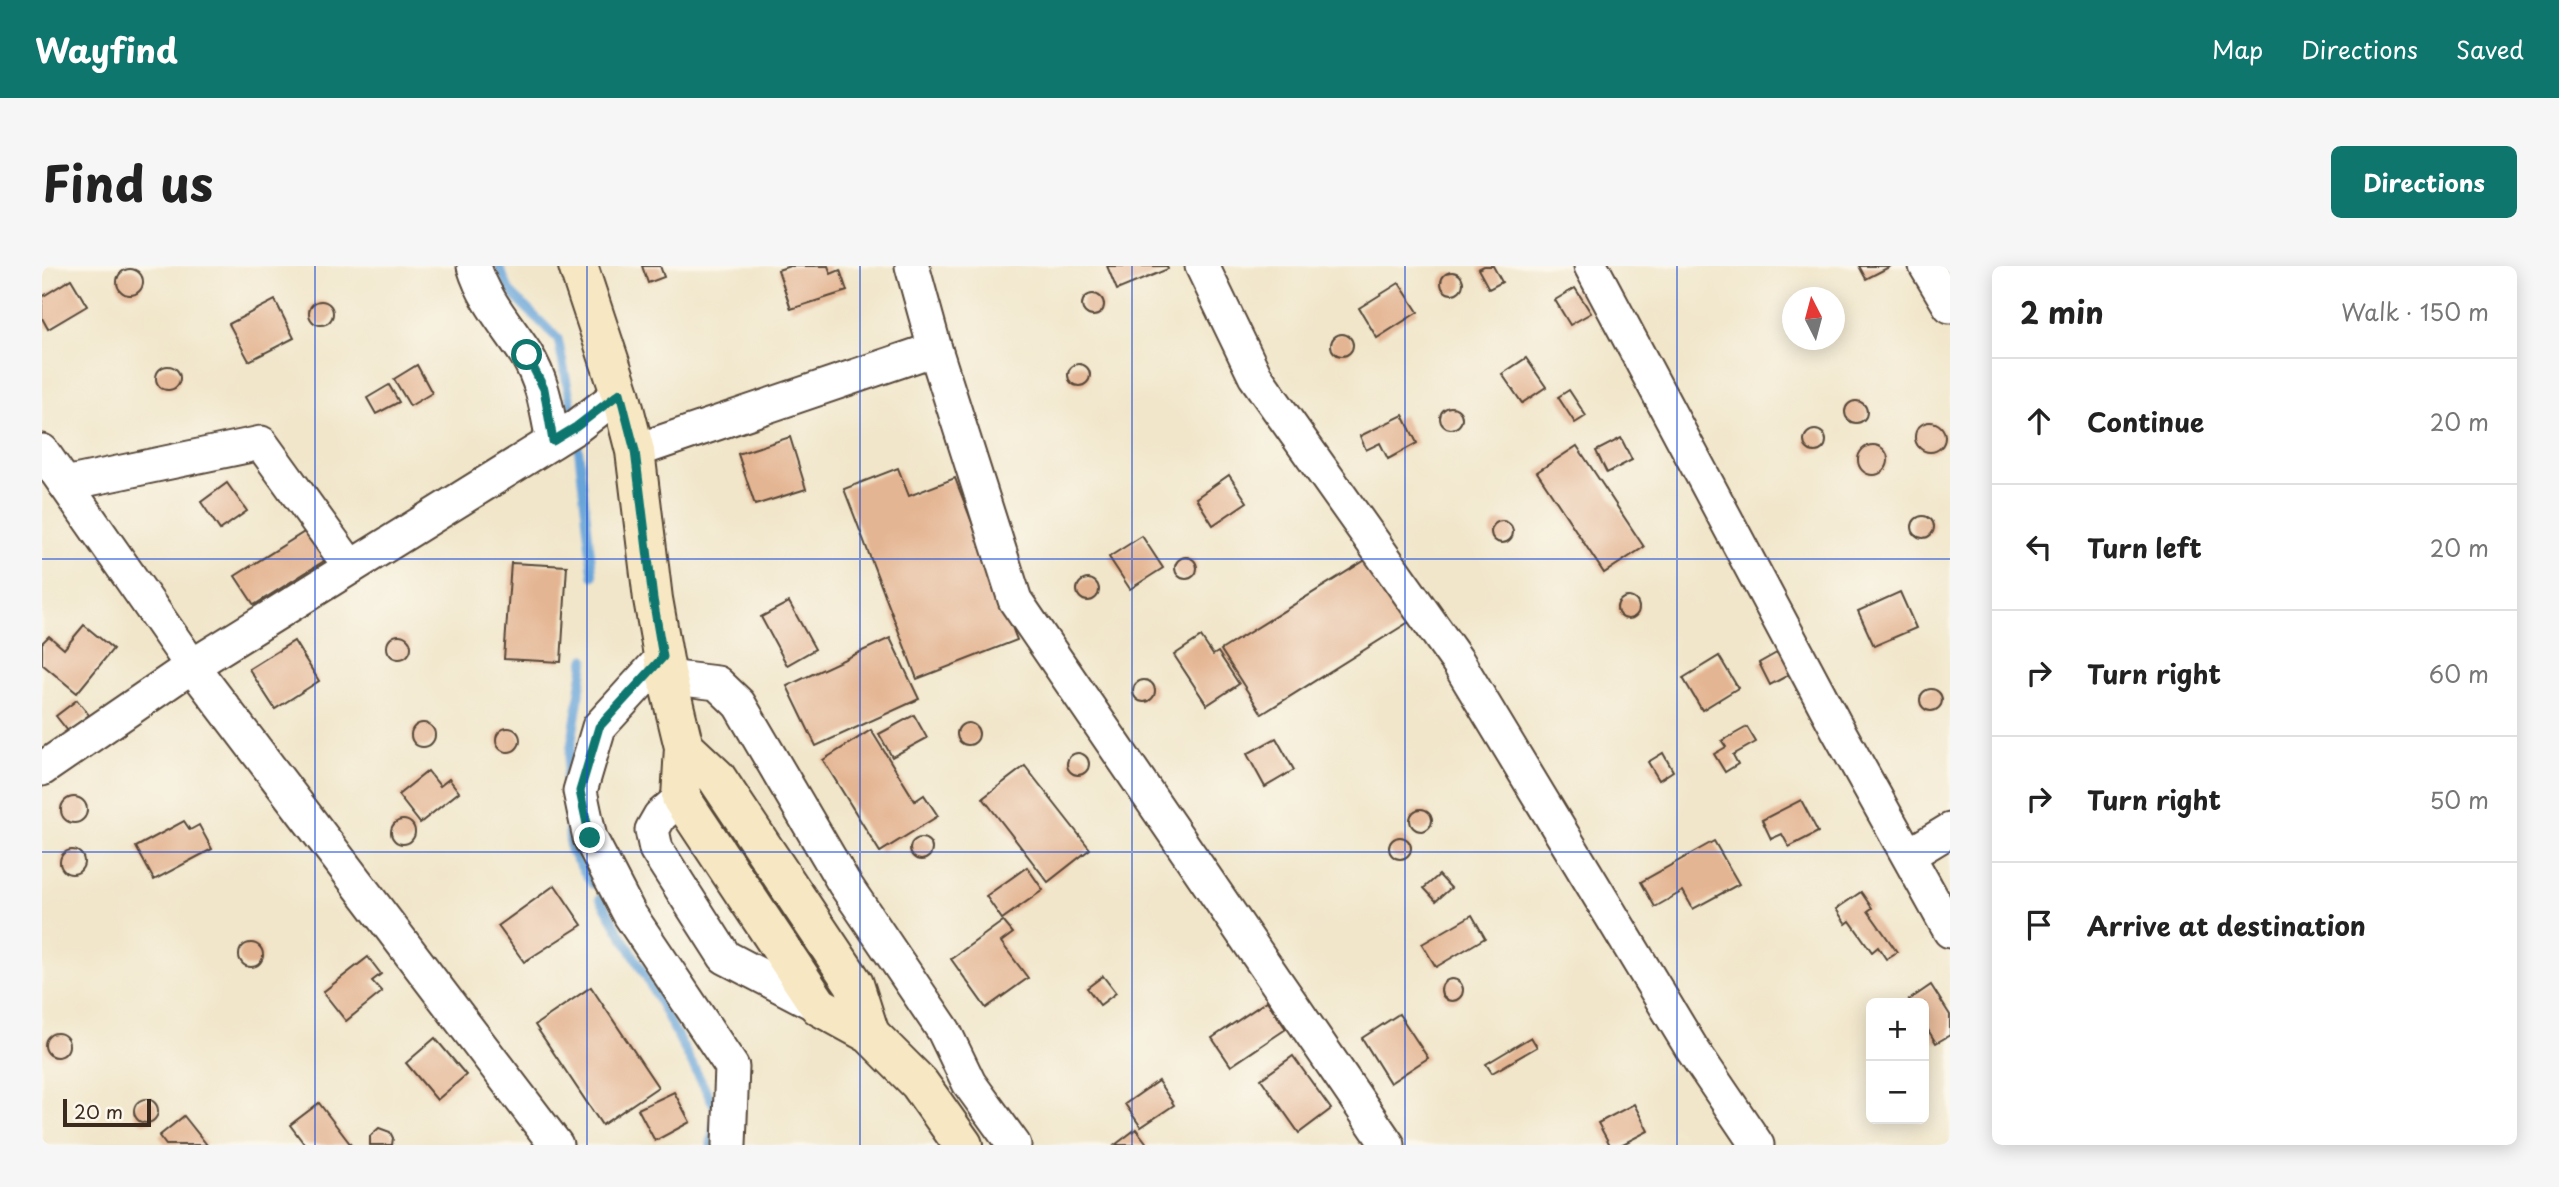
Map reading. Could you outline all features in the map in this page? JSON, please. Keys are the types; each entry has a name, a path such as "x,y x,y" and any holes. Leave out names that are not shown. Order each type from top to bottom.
{"street":[{"path":"474,266 480,286 527,355 544,389 553,441"},
{"path":"578,266 620,393 635,451 653,599 665,667 684,747 681,798 819,1006"},
{"path":"912,266 935,349 1015,600 1388,1145"},
{"path":"1202,266 1255,376 1458,662 1692,1049 1757,1145"},
{"path":"1591,266 1838,730 1950,930"},
{"path":"1926,266 1950,306"},
{"path":"635,451 935,349"},
{"path":"42,769 192,666 576,427 620,393"},
{"path":"65,484 261,443 350,566"},
{"path":"42,451 192,666 556,1145"},
{"path":"665,667 717,683 739,704 844,883 944,1031 969,1083 1014,1145"},
{"path":"665,667 599,727 580,791 590,838 630,915 732,1067 730,1145"},
{"path":"684,747 716,777 854,984 870,1034"},
{"path":"681,798 660,816 652,830 656,849 725,957 870,1034 919,1083 964,1145"},
{"path":"1909,855 1950,830"},
{"path":"919,1083 954,1056"}],"building":[{"path":"642,266 660,266 664,277 648,283"},
{"path":"790,266 828,266 831,274 840,270 847,291 791,309 778,270"},
{"path":"1107,266 1167,266 1168,269 1117,290"},
{"path":"1493,266 1502,282 1489,289 1478,269"},
{"path":"1859,266 1891,266 1866,279"},
{"path":"130,269 139,273 143,282 139,291 130,295 121,291 117,282 121,273"},
{"path":"1452,272 1460,275 1463,283 1460,291 1452,294 1444,291 1441,283 1444,275"},
{"path":"71,279 87,306 48,329 42,318 42,297"},
{"path":"1399,283 1418,312 1377,338 1359,308"},
{"path":"1575,288 1591,313 1570,325 1555,300"},
{"path":"1093,294 1101,297 1104,305 1101,313 1093,316 1085,313 1082,305 1085,297"},
{"path":"275,300 294,338 249,361 229,324"},
{"path":"316,301 326,301 333,308 333,318 326,325 316,325 309,318 309,308"},
{"path":"1342,334 1350,337 1353,345 1350,353 1342,356 1334,353 1331,345 1334,337"},
{"path":"1526,358 1546,387 1522,403 1502,374"},
{"path":"1079,364 1087,367 1090,375 1087,383 1079,386 1071,383 1068,375 1071,367"},
{"path":"417,365 432,393 410,406 394,379"},
{"path":"163,366 173,366 180,373 180,383 173,390 163,390 156,383 156,373"},
{"path":"389,385 399,402 376,414 367,398"},
{"path":"1569,390 1586,416 1575,423 1558,397"},
{"path":"1856,401 1864,404 1867,412 1864,420 1856,423 1848,420 1845,412 1848,404"},
{"path":"1451,407 1459,410 1462,418 1459,426 1451,429 1443,426 1440,418 1443,410"},
{"path":"1403,415 1417,443 1388,459 1380,443 1366,450 1360,436"},
{"path":"1930,422 1940,427 1945,437 1940,447 1930,452 1920,447 1915,437 1920,427"},
{"path":"1815,430 1823,433 1826,441 1823,449 1815,452 1807,449 1804,441 1807,433"},
{"path":"790,437 806,489 755,505 738,454"},
{"path":"1621,438 1632,460 1607,473 1596,451"},
{"path":"1873,445 1883,450 1888,460 1883,470 1873,475 1863,470 1858,460 1863,450"},
{"path":"1577,446 1644,547 1604,573 1537,472"},
{"path":"898,468 909,496 955,478 1017,640 917,679 844,489"},
{"path":"1229,475 1247,502 1213,525 1196,498"},
{"path":"227,483 247,511 220,530 201,502"},
{"path":"1923,516 1931,519 1934,527 1931,535 1923,538 1915,535 1912,527 1915,519"},
{"path":"1502,521 1510,524 1513,532 1510,540 1502,543 1494,540 1491,532 1494,524"},
{"path":"306,531 324,561 254,605 235,576"},
{"path":"1142,536 1163,568 1130,589 1109,557"},
{"path":"1372,556 1412,620 1262,714 1221,650"},
{"path":"1186,557 1194,560 1197,568 1194,576 1186,579 1178,576 1175,568 1178,560"},
{"path":"511,563 567,566 561,662 504,659"},
{"path":"1088,579 1096,582 1099,590 1096,598 1088,601 1080,598 1077,590 1080,582"},
{"path":"1900,592 1916,628 1874,646 1858,611"},
{"path":"1628,597 1636,600 1639,608 1636,616 1628,619 1620,616 1617,608 1620,600"},
{"path":"789,602 815,649 787,665 761,617"},
{"path":"84,625 113,649 77,693 42,664 42,643 49,636 64,649"},
{"path":"399,635 408,638 411,647 408,656 399,659 390,656 387,647 390,638"},
{"path":"1201,637 1213,655 1218,652 1239,684 1207,705 1174,655"},
{"path":"890,638 919,699 816,746 787,686"},
{"path":"294,641 319,681 275,709 249,669"},
{"path":"1782,650 1794,672 1770,685 1759,663"},
{"path":"1719,656 1738,688 1702,710 1683,678"},
{"path":"1144,680 1152,683 1155,691 1152,699 1144,702 1136,699 1133,691 1136,683"},
{"path":"1931,689 1939,692 1942,700 1939,708 1931,711 1923,708 1920,700 1923,692"},
{"path":"77,700 89,715 68,731 56,716"},
{"path":"914,715 927,738 892,757 879,734"},
{"path":"423,723 432,726 435,735 432,744 423,747 414,744 411,735 414,726"},
{"path":"968,723 976,726 979,734 976,742 968,745 960,742 957,734 960,726"},
{"path":"1747,727 1756,742 1733,755 1738,764 1725,772 1714,754 1726,747 1722,741"},
{"path":"508,728 517,731 520,740 517,749 508,752 499,749 496,740 499,731"},
{"path":"871,730 915,801 924,795 938,816 880,852 823,760"},
{"path":"1276,738 1294,770 1265,787 1247,754"},
{"path":"1078,753 1086,756 1089,764 1086,772 1078,775 1070,772 1067,764 1070,756"},
{"path":"1663,753 1673,771 1659,780 1648,762"},
{"path":"1025,766 1090,849 1048,882 983,798"},
{"path":"428,771 440,786 449,779 459,792 420,823 398,795"},
{"path":"74,797 83,801 87,810 83,819 74,823 65,819 61,810 65,801"},
{"path":"1801,800 1818,832 1789,847 1782,834 1771,839 1762,820"},
{"path":"1421,809 1429,812 1432,820 1429,828 1421,831 1413,828 1410,820 1413,812"},
{"path":"403,820 414,827 415,832 408,843 403,844 392,837 391,832 398,821"},
{"path":"184,821 190,830 199,825 212,849 154,880 136,847"},
{"path":"1400,837 1408,840 1411,848 1408,856 1400,859 1392,856 1389,848 1392,840"},
{"path":"921,838 929,841 932,849 929,857 921,860 913,857 910,849 913,841"},
{"path":"1714,841 1739,884 1693,909 1683,891 1655,907 1641,882"},
{"path":"72,850 81,853 84,862 81,871 72,874 63,871 60,862 63,853"},
{"path":"1027,867 1043,890 1002,919 986,896"},
{"path":"1439,875 1451,888 1436,901 1424,888"},
{"path":"555,885 582,925 524,962 498,926"},
{"path":"1861,892 1872,908 1868,911 1897,952 1886,959 1878,947 1872,952 1850,921 1846,924 1836,909"},
{"path":"1472,915 1485,938 1436,967 1422,944"},
{"path":"1003,921 1013,933 1001,942 1028,978 986,1008 951,959"},
{"path":"251,943 260,946 263,955 260,964 251,967 242,964 239,955 242,946"},
{"path":"368,957 381,974 372,981 382,992 346,1021 323,992"},
{"path":"1103,976 1116,993 1100,1005 1087,988"},
{"path":"1452,979 1460,982 1463,990 1460,998 1452,1001 1444,998 1441,990 1444,982"},
{"path":"1931,985 1950,1015 1950,1035 1936,1043 1929,1032 1929,998 1912,998"},
{"path":"591,987 658,1087 602,1125 535,1025"},
{"path":"1267,1001 1286,1029 1231,1066 1212,1038"},
{"path":"1399,1014 1428,1058 1390,1083 1362,1038"},
{"path":"57,1033 68,1040 69,1045 62,1056 57,1057 46,1050 45,1045 52,1034"},
{"path":"1531,1037 1537,1047 1492,1073 1486,1064"},
{"path":"435,1038 466,1075 437,1100 406,1063"},
{"path":"1293,1056 1331,1109 1299,1133 1261,1079"},
{"path":"1158,1081 1174,1105 1141,1127 1125,1104"},
{"path":"674,1092 690,1122 655,1141 638,1109"},
{"path":"146,1099 154,1103 158,1111 154,1119 146,1123 138,1119 134,1111 138,1103"},
{"path":"319,1103 351,1145 305,1145 290,1125"},
{"path":"1634,1104 1648,1131 1621,1145 1610,1145 1598,1123"},
{"path":"184,1116 207,1145 166,1145 159,1136"},
{"path":"379,1128 390,1132 392,1145 370,1145 370,1136"},
{"path":"1136,1129 1148,1145 1115,1145"}],"waterway":[{"path":"499,266 510,292 558,339 574,418"},
{"path":"577,436 593,576"},
{"path":"585,659 566,778 570,850 592,884"},
{"path":"600,898 645,975 716,1109 711,1145"}],"route":[{"path":"527,355 544,389 553,441 620,393 635,451 663,657 640,679 599,727 580,791 590,838"}]}
